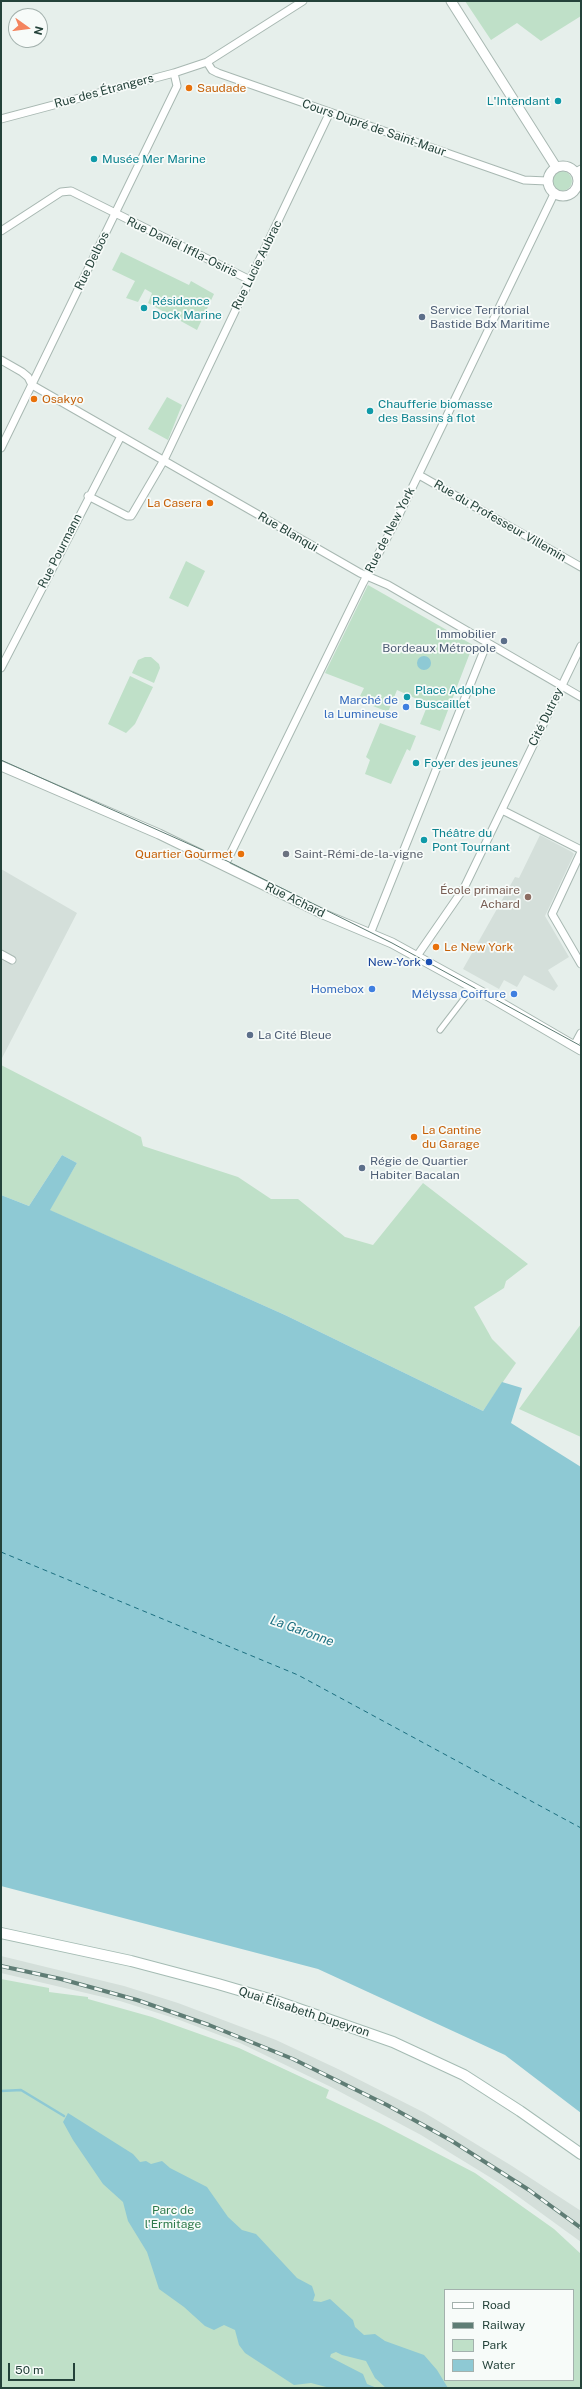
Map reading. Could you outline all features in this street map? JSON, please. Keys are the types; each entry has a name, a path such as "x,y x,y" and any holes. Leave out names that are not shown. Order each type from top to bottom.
{"main road":[{"name":"Quai Élisabeth Dupeyron","path":"1,1933 131,1961 218,1984 276,2001 393,2042 464,2075 520,2111 581,2154"}],"street":[{"name":"Rue des Étrangers","path":"1,119 174,73 207,62 303,1"},
{"path":"451,1 556,167"},
{"name":"Cours Dupré de Saint-Maur","path":"207,62 212,70 218,73 524,180 548,181"},
{"name":"Rue Delbos","path":"1,448 177,86 174,73"},
{"name":"Rue Lucie Aubrac","path":"88,496 131,516 164,460 330,112"},
{"path":"567,166 579,171 577,195 562,196 554,194 549,188 548,181 551,171 556,167 567,166"},
{"name":"Rue Daniel Iffla-Osiris","path":"1,230 66,191 250,280"},
{"name":"Rue de New York","path":"225,865 418,475 554,194"},
{"name":"Rue Blanqui","path":"1,360 22,372 32,385 367,576 388,585 581,697"},
{"name":"Rue Pourmann","path":"1,668 88,496 121,436"},
{"name":"Rue du Professeur Villemin","path":"418,475 581,567"},
{"path":"370,934 488,643"},
{"name":"Cité Dutrey","path":"417,956 464,888 581,646"},
{"name":"Rue Achard","path":"1,766 159,834 417,956 577,1048"},
{"path":"502,810 581,851 552,914 581,964"},
{"path":"1,954 12,960"},
{"path":"440,1030 473,987"},
{"path":"577,1048 581,1034"}],"shaded area":[{"name":"École primaire Achard","path":"540,835 574,854 545,916 569,957 548,970 558,986 554,991 524,975 517,987 504,980 499,989 463,969 515,877 519,878"},
{"path":"1,869 77,913 1,1060"},
{"path":"1,1956 124,1986 178,2003 276,2040 338,2069 425,2113 512,2166 581,2211 581,2242 501,2184 421,2135 331,2087 240,2043 177,2019 120,2001 1,1973"}],"green space":[{"path":"465,1 581,1 581,16 541,41 517,23 491,40"},
{"path":"562,171 569,174 572,181 569,188 562,191 555,188 552,181 555,174"},
{"path":"121,252 189,285 191,281 214,294 197,330 148,303 152,293 145,289 138,302 126,298 135,281 112,270"},
{"path":"167,397 182,405 168,440 148,429"},
{"path":"186,561 205,571 188,607 169,598"},
{"path":"368,585 473,645 440,731 420,724 428,704 397,690 388,712 358,700 364,688 325,673"},
{"path":"145,657 151,657 159,664 160,668 154,683 132,673 138,660"},
{"path":"130,676 153,687 135,724 126,733 108,724"},
{"path":"380,723 416,736 410,751 407,749 391,784 365,774 370,760 366,757"},
{"path":"1,1065 141,1137 143,1146 238,1177 271,1199 298,1199 345,1237 373,1245 423,1183 528,1264 506,1281 504,1288 474,1307 492,1339 516,1363 483,1411 285,1315 49,1210 77,1163 62,1155 29,1206 1,1195"},
{"path":"581,1324 581,1437 519,1409"},
{"name":"Parc de l'Ermitage","path":"1,1979 49,1988 49,1992 88,1997 88,1999 152,2017 239,2048 329,2090 326,2098 379,2123 475,2173 554,2229 581,2254 581,2388 1,2388"}],"water":[{"path":"421,656 427,656 431,660 431,666 427,670 421,670 417,666 417,660"},
{"name":"La Garonne","path":"62,1155 77,1163 50,1210 285,1315 483,1411 502,1382 522,1388 511,1423 581,1467 581,2113 505,2055 318,1969 1,1886 1,1195 29,1206"},
{"path":"68,2113 133,2154 140,2162 146,2161 151,2164 162,2161 170,2168 207,2187 228,2217 242,2230 256,2234 297,2278 312,2286 315,2295 313,2301 321,2302 330,2299 353,2320 355,2327 364,2335 375,2334 385,2341 424,2355 437,2370 448,2388 386,2388 375,2378 366,2361 336,2352 331,2354 330,2357 363,2374 367,2384 377,2388 330,2388 311,2383 294,2385 245,2353 239,2345 235,2330 224,2325 214,2330 205,2326 184,2307 159,2289 147,2252 128,2221 123,2202 103,2184 73,2140 63,2122"}],"waterway":[{"path":"1,2091 21,2090 64,2116"}],"ferry route":[{"path":"1,1552 298,1675 581,1828"}],"tram line":[{"path":"1,760 227,861 392,943 581,1046"}],"railway":[{"path":"1,1966 61,1979 137,2000 209,2025 293,2059 387,2105 452,2141 529,2190 581,2228"}],"place":[{"name":"Saudade","path":"189,88"},
{"name":"L'Intendant","path":"558,101"},
{"name":"Musée Mer Marine","path":"94,159"},
{"name":"Résidence Dock Marine","path":"144,308"},
{"name":"Service Territorial Bastide Bdx Maritime","path":"422,317"},
{"name":"Osakyo","path":"34,399"},
{"name":"Chaufferie biomasse des Bassins à flot","path":"370,411"},
{"name":"La Casera","path":"210,503"},
{"name":"Immobilier Bordeaux Métropole","path":"504,641"},
{"name":"Place Adolphe Buscaillet","path":"407,697"},
{"name":"Marché de la Lumineuse","path":"406,707"},
{"name":"Foyer des jeunes","path":"416,763"},
{"name":"Théâtre du Pont Tournant","path":"424,840"},
{"name":"Quartier Gourmet","path":"241,854"},
{"name":"Saint-Rémi-de-la-vigne","path":"286,854"},
{"name":"École primaire Achard","path":"528,897"},
{"name":"Le New York","path":"436,947"},
{"name":"New-York","path":"429,962"},
{"name":"Homebox","path":"372,989"},
{"name":"Mélyssa Coiffure","path":"514,994"},
{"name":"La Cité Bleue","path":"250,1035"},
{"name":"La Cantine du Garage","path":"414,1137"},
{"name":"Régie de Quartier Habiter Bacalan","path":"362,1168"}]}
